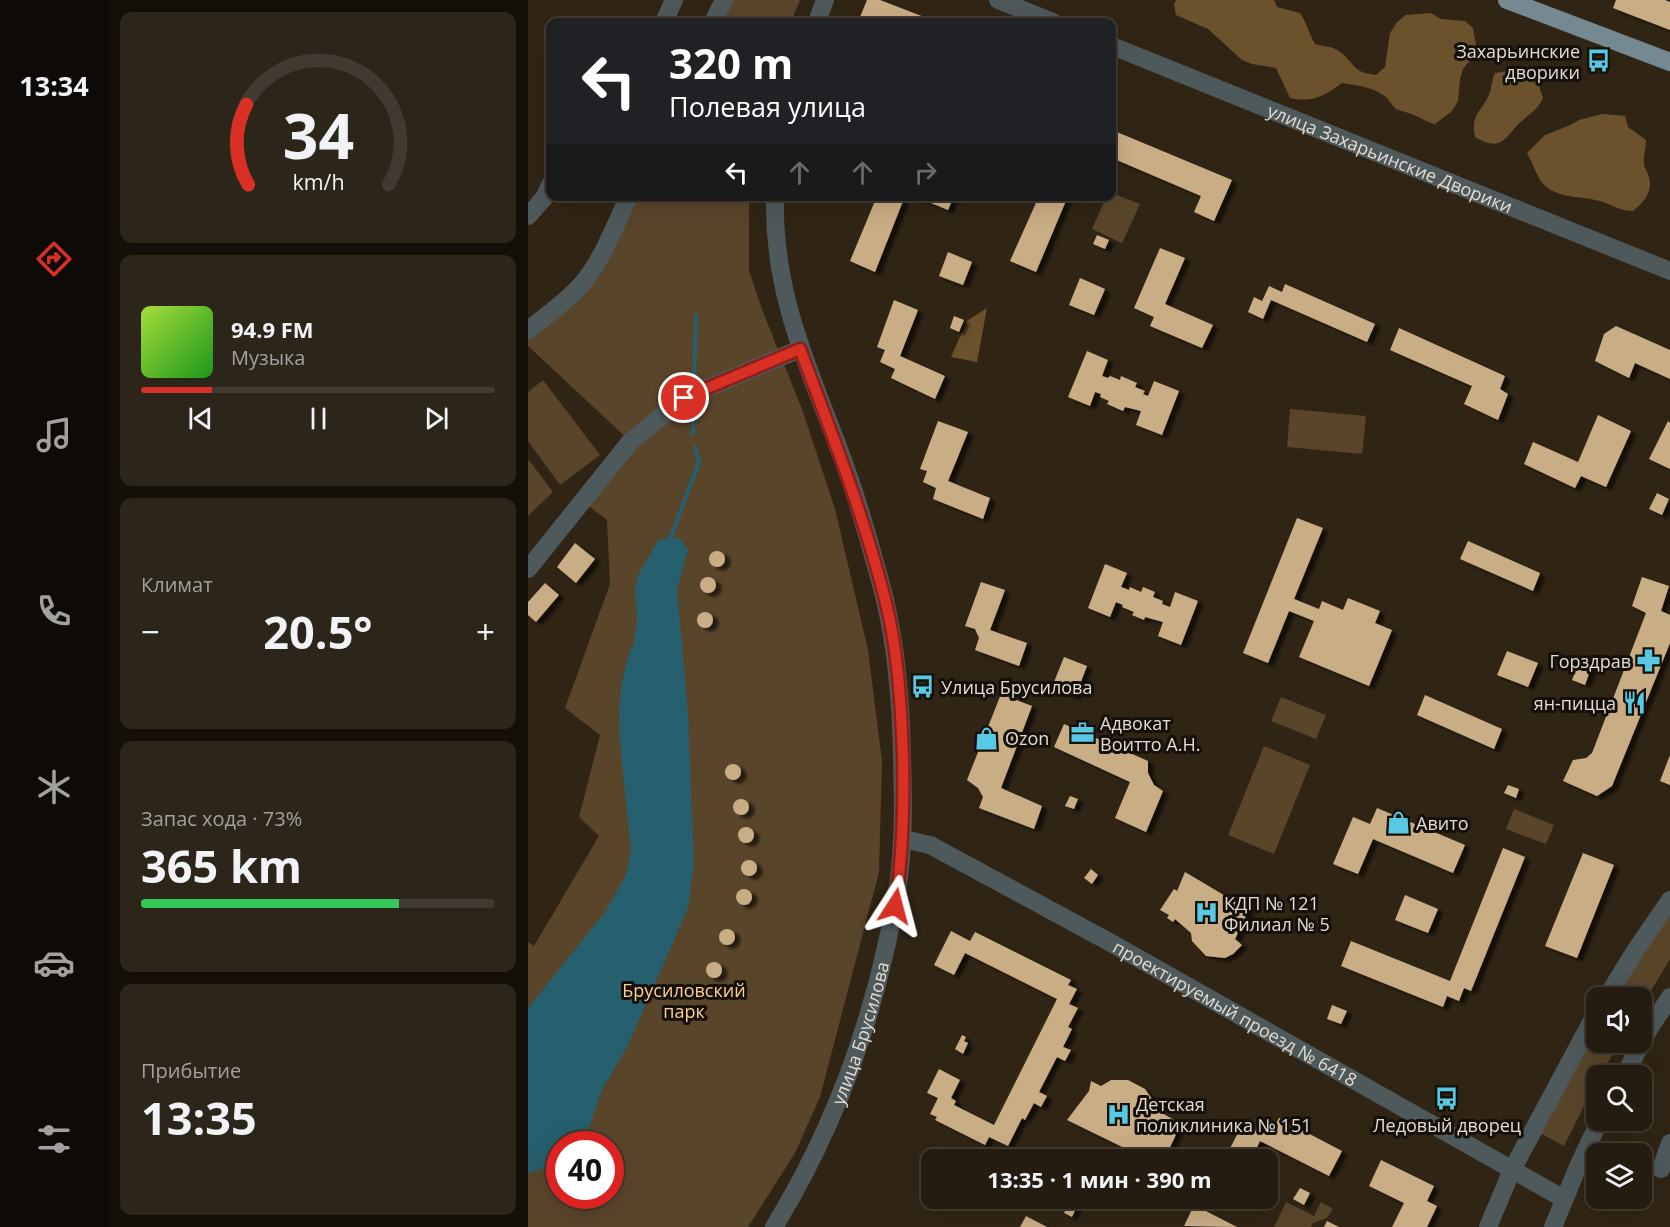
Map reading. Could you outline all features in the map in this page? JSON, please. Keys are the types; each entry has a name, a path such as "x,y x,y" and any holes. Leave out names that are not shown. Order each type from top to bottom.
{"main road":[{"path":"1507,0 1670,62"}],"street":[{"path":"666,18 674,0"},
{"path":"715,18 722,0"},
{"path":"818,18 825,0"},
{"path":"998,0 1043,18"},
{"name":"улица Захарьинские Дворики","path":"1116,48 1670,271"},
{"path":"528,216 546,194"},
{"path":"531,328 584,282 627,201"},
{"name":"улица Брусилова","path":"774,1227 797,1190 820,1143 843,1092 860,1042 876,992 895,906 903,839 899,685 885,601 857,500 800,349 780,277 775,237 775,201"},
{"path":"528,569 630,442 684,398 800,349"},
{"name":"проектируемый проезд № 6418","path":"903,839 930,845 1113,944 1564,1199"},
{"path":"1613,987 1670,900"},
{"path":"1630,1065 1670,997"},
{"path":"1488,1227 1512,1170 1586,1032"},
{"path":"1553,1227 1595,1131"},
{"path":"1661,1169 1670,1143"}],"green space":[{"path":"732,0 800,0 793,18 724,18"},
{"path":"1116,195 1140,204 1122,243 1092,229 1104,201 1116,201"},
{"name":"Брусиловский парк","path":"627,201 749,201 749,271 802,409 835,509 868,650 882,761 879,872 820,1097 795,1153 748,1227 528,1227 528,942 534,946 599,836 579,817 600,735 565,708 610,584 607,520 585,503 632,443 528,346 528,333 581,287"},
{"path":"543,380 600,455 560,485 528,441 528,392"},
{"path":"1290,409 1366,416 1362,454 1287,447"},
{"path":"528,459 553,492 528,516"},
{"path":"1281,697 1326,715 1316,739 1271,721"},
{"path":"1264,746 1310,765 1274,854 1228,835"},
{"path":"1514,809 1554,825 1546,844 1506,829"},
{"path":"1670,912 1670,959 1652,989 1622,987"},
{"path":"1586,1048 1586,1053 1614,1053 1606,1065 1586,1065 1586,1102 1564,1146 1540,1133"},
{"path":"1286,1202 1314,1216 1321,1202 1333,1209 1327,1218 1313,1223 1311,1227 1274,1227"}],"shaded area":[{"path":"1176,0 1274,0 1277,7 1300,13 1315,44 1337,50 1357,69 1368,74 1376,75 1385,67 1390,33 1397,22 1406,15 1431,13 1441,19 1465,21 1473,28 1477,51 1463,69 1458,101 1452,111 1435,124 1396,109 1382,94 1365,87 1342,83 1330,92 1312,99 1290,98 1276,68 1242,60 1208,29 1176,15 1174,4"},
{"path":"1529,68 1536,77 1543,98 1539,105 1498,143 1492,144 1475,137 1475,119 1489,94 1495,73"},
{"path":"1602,114 1625,116 1628,127 1646,140 1644,164 1650,187 1645,198 1633,211 1596,200 1554,192 1538,177 1527,153 1545,135 1579,120"},
{"path":"987,308 977,362 951,357 967,321"}],"water":[{"path":"679,538 688,550 677,589 688,714 694,863 688,908 627,1047 601,1092 588,1131 546,1131 546,1167 528,1173 528,1008 605,912 626,875 631,850 620,744 621,687 634,642 637,622 635,588 639,573 659,539"}],"building":[{"path":"867,0 880,0 927,18 860,18"},
{"path":"1616,0 1665,0 1670,2 1670,30 1613,8"},
{"path":"1116,132 1232,180 1214,221 1194,212 1201,196 1116,160"},
{"path":"875,201 903,201 875,272 850,261"},
{"path":"926,201 952,201 948,210"},
{"path":"1037,201 1066,201 1036,272 1010,261"},
{"path":"1097,235 1109,240 1105,249 1093,244"},
{"path":"1160,248 1185,258 1165,304 1213,325 1202,348 1150,326 1154,317 1134,308"},
{"path":"948,252 972,262 963,285 939,276"},
{"path":"1080,278 1105,289 1094,315 1069,305"},
{"path":"1285,284 1375,324 1367,342 1271,300 1263,319 1248,312 1254,297 1262,301 1269,286 1282,292"},
{"path":"894,300 918,310 900,356 945,376 935,399 891,378 895,369 880,362 885,350 877,347"},
{"path":"954,316 964,320 959,332 950,328"},
{"path":"1616,326 1670,350 1670,379 1635,363 1629,378 1595,361 1604,334"},
{"path":"1399,328 1505,376 1500,389 1508,394 1498,420 1464,404 1472,386 1390,350"},
{"path":"1087,351 1108,360 1102,376 1120,380 1121,376 1137,383 1135,387 1145,391 1143,394 1148,396 1154,381 1179,391 1162,435 1136,425 1141,411 1125,407 1123,411 1107,404 1109,401 1100,397 1101,394 1095,392 1090,406 1068,397"},
{"path":"1598,415 1631,431 1606,487 1581,476 1575,488 1524,464 1533,442 1578,462"},
{"path":"938,421 968,432 948,481 990,498 983,519 933,499 936,488 923,482 927,471 920,469"},
{"path":"1668,421 1670,423 1670,469 1649,459"},
{"path":"1657,493 1669,499 1662,515 1649,509"},
{"path":"1297,518 1323,528 1294,599 1319,609 1322,601 1343,610 1348,598 1380,611 1375,623 1392,630 1369,686 1299,657 1314,621 1289,611 1268,663 1243,653"},
{"path":"1468,541 1540,573 1533,591 1460,559"},
{"path":"575,543 595,559 576,583 557,567"},
{"path":"717,551 723,553 725,559 723,565 717,567 711,565 709,559 711,553"},
{"path":"1105,564 1127,573 1121,587 1129,590 1130,587 1141,592 1143,587 1155,592 1153,597 1163,601 1162,604 1170,607 1175,592 1198,601 1181,645 1158,636 1163,622 1145,617 1144,620 1132,615 1134,612 1116,602 1110,617 1088,608"},
{"path":"708,577 714,579 716,585 714,591 708,593 702,591 700,585 702,579"},
{"path":"1642,577 1669,586 1661,611 1670,615 1670,643 1612,786 1597,796 1563,781 1573,760 1586,758 1592,753 1646,613 1632,606"},
{"path":"981,582 1005,590 990,630 1027,643 1019,666 975,650 979,638 975,629 965,626"},
{"path":"545,583 559,595 536,622 528,615 528,602"},
{"path":"705,612 711,614 713,620 711,626 705,628 699,626 697,620 699,614"},
{"path":"1507,651 1538,663 1528,687 1497,675"},
{"path":"1064,657 1087,666 1075,697 1052,687"},
{"path":"1578,664 1591,668 1585,685 1572,680"},
{"path":"1001,694 1032,706 1001,788 1042,806 1034,829 979,808 983,797 978,788 967,780"},
{"path":"1425,695 1502,729 1494,749 1417,715"},
{"path":"1064,724 1148,761 1148,773 1154,785 1163,791 1146,832 1115,818 1130,782 1054,747"},
{"path":"1670,755 1670,785 1660,781"},
{"path":"733,764 739,766 741,772 739,778 733,780 727,778 725,772 727,766"},
{"path":"1508,785 1519,789 1516,798 1504,793"},
{"path":"1070,796 1078,799 1074,809 1065,806"},
{"path":"741,799 747,801 749,807 747,813 741,815 735,813 733,807 735,801"},
{"path":"1377,808 1465,845 1453,873 1373,839 1358,874 1333,864 1353,817 1370,824"},
{"path":"746,827 752,829 754,835 752,841 746,843 740,841 738,835 740,829"},
{"path":"1503,848 1525,857 1471,991 1464,988 1459,1001 1447,996 1443,1007 1341,966 1351,941 1450,981"},
{"path":"1583,853 1614,865 1577,958 1545,946"},
{"path":"749,860 755,862 757,868 755,874 749,876 743,874 741,868 743,862"},
{"path":"1091,869 1098,875 1092,884 1084,878"},
{"name":"КДП № 121 Филиал № 5","path":"1185,872 1249,910 1235,939 1242,945 1233,954 1225,958 1206,956 1192,941 1191,933 1175,919 1173,922 1167,918 1169,915 1160,910 1174,889 1177,891"},
{"path":"744,889 750,891 752,897 750,903 744,905 738,903 736,897 738,891"},
{"path":"1405,895 1438,909 1428,933 1395,920"},
{"path":"727,929 733,931 735,937 733,943 727,945 721,943 719,937 721,931"},
{"path":"951,931 970,941 975,932 1071,980 1068,985 1077,989 1069,1004 1078,1008 1068,1027 1072,1029 1063,1047 1071,1050 1065,1061 1057,1057 1039,1092 1047,1096 1041,1107 1034,1103 1025,1120 1022,1118 1008,1146 989,1137 985,1145 935,1120 937,1117 930,1114 938,1098 927,1093 939,1069 960,1080 951,1098 956,1101 954,1105 994,1125 1057,999 965,953 954,975 934,965"},
{"path":"714,962 720,964 722,970 720,976 714,978 708,976 706,970 708,964"},
{"path":"1332,1005 1347,1011 1341,1024 1327,1019"},
{"path":"962,1035 966,1037 964,1041 968,1043 963,1054 955,1049"},
{"name":"Детская поликлиника № 151","path":"1111,1080 1128,1080 1145,1089 1155,1109 1181,1124 1169,1149 1126,1149 1067,1120 1089,1091 1091,1081 1101,1086"},
{"path":"1279,1118 1342,1151 1329,1176 1260,1141 1256,1149 1230,1149 1241,1127 1254,1134 1261,1119 1275,1126"},
{"path":"1381,1160 1434,1186 1427,1201 1437,1206 1427,1227 1392,1227 1404,1203 1369,1186"},
{"path":"1300,1188 1310,1193 1304,1205 1293,1199"},
{"path":"1066,1209 1076,1209 1072,1217 1064,1213"},
{"path":"1192,1209 1202,1209 1237,1227 1184,1226"},
{"path":"1026,1216 1047,1227 1020,1227"},
{"path":"1327,1221 1339,1227 1324,1227"}],"waterway":[{"path":"694,387 696,316"},
{"path":"693,434 694,401"},
{"path":"669,542 699,462 695,447"}],"place":[{"name":"Захарьинские дворики","path":"1598,61"},
{"name":"Горздрав","path":"1649,661"},
{"name":"Улица Брусилова","path":"923,687"},
{"name":"ян-пицца","path":"1634,703"},
{"name":"Адвокат Воитто А.Н.","path":"1082,733"},
{"name":"Ozon","path":"987,738"},
{"name":"Авито","path":"1398,823"},
{"name":"КДП № 121 Филиал № 5","path":"1206,913"},
{"name":"Ледовый дворец","path":"1447,1099"},
{"name":"Детская поликлиника № 151","path":"1118,1114"}],"route":[{"path":"684,398 800,349 857,500 885,601 894,646 902,727 904,802 903,839 895,906"}]}
